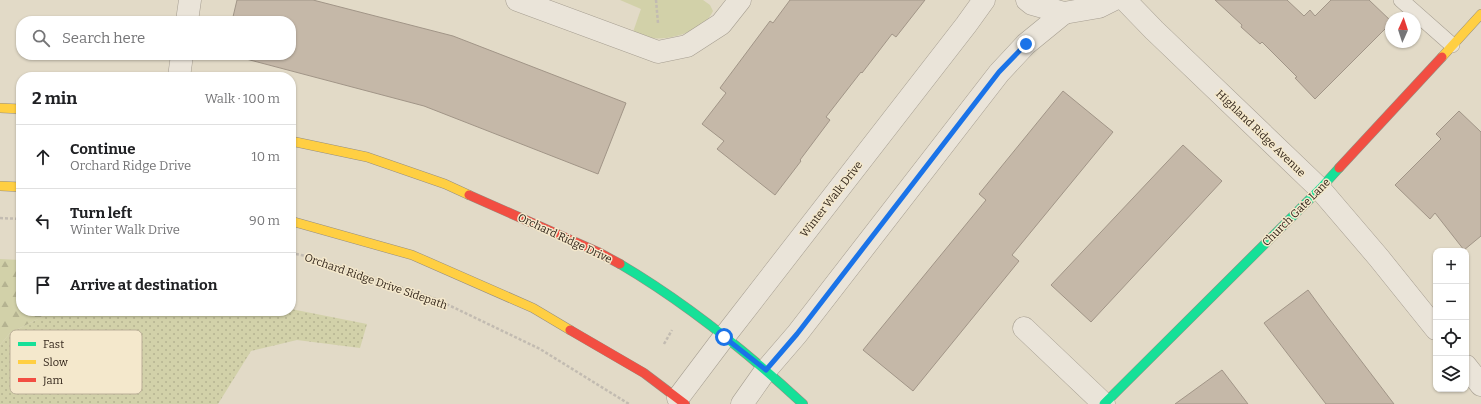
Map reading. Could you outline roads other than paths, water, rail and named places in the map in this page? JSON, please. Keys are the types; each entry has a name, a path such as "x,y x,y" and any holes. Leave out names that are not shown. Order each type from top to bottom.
{"street":[{"path":"188,16 190,0"},
{"path":"517,0 658,52 687,46 721,24 740,0"},
{"name":"Winter Walk Drive","path":"679,402 724,337 957,38 984,0"},
{"path":"1027,0 1032,4 1064,13 1099,8 1113,0"},
{"name":"Highland Ridge Avenue","path":"1125,0 1154,30 1320,189 1379,258 1433,325"},
{"path":"742,404 766,370 802,328 999,72 1026,44 1064,13"},
{"name":"Church Gate Lane","path":"1104,404 1320,189 1481,14"},
{"path":"180,72 181,60"},
{"path":"0,108 16,109"},
{"name":"Orchard Ridge Drive","path":"296,142 367,157 445,184 598,252 645,279 687,308 766,370 803,404"},
{"path":"0,186 16,187"},
{"path":"296,222 412,255 533,308 644,373 679,402"},
{"path":"1024,328 1104,404"},
{"path":"1469,370 1481,385"}],"lane":[{"path":"1401,0 1452,45"}]}
